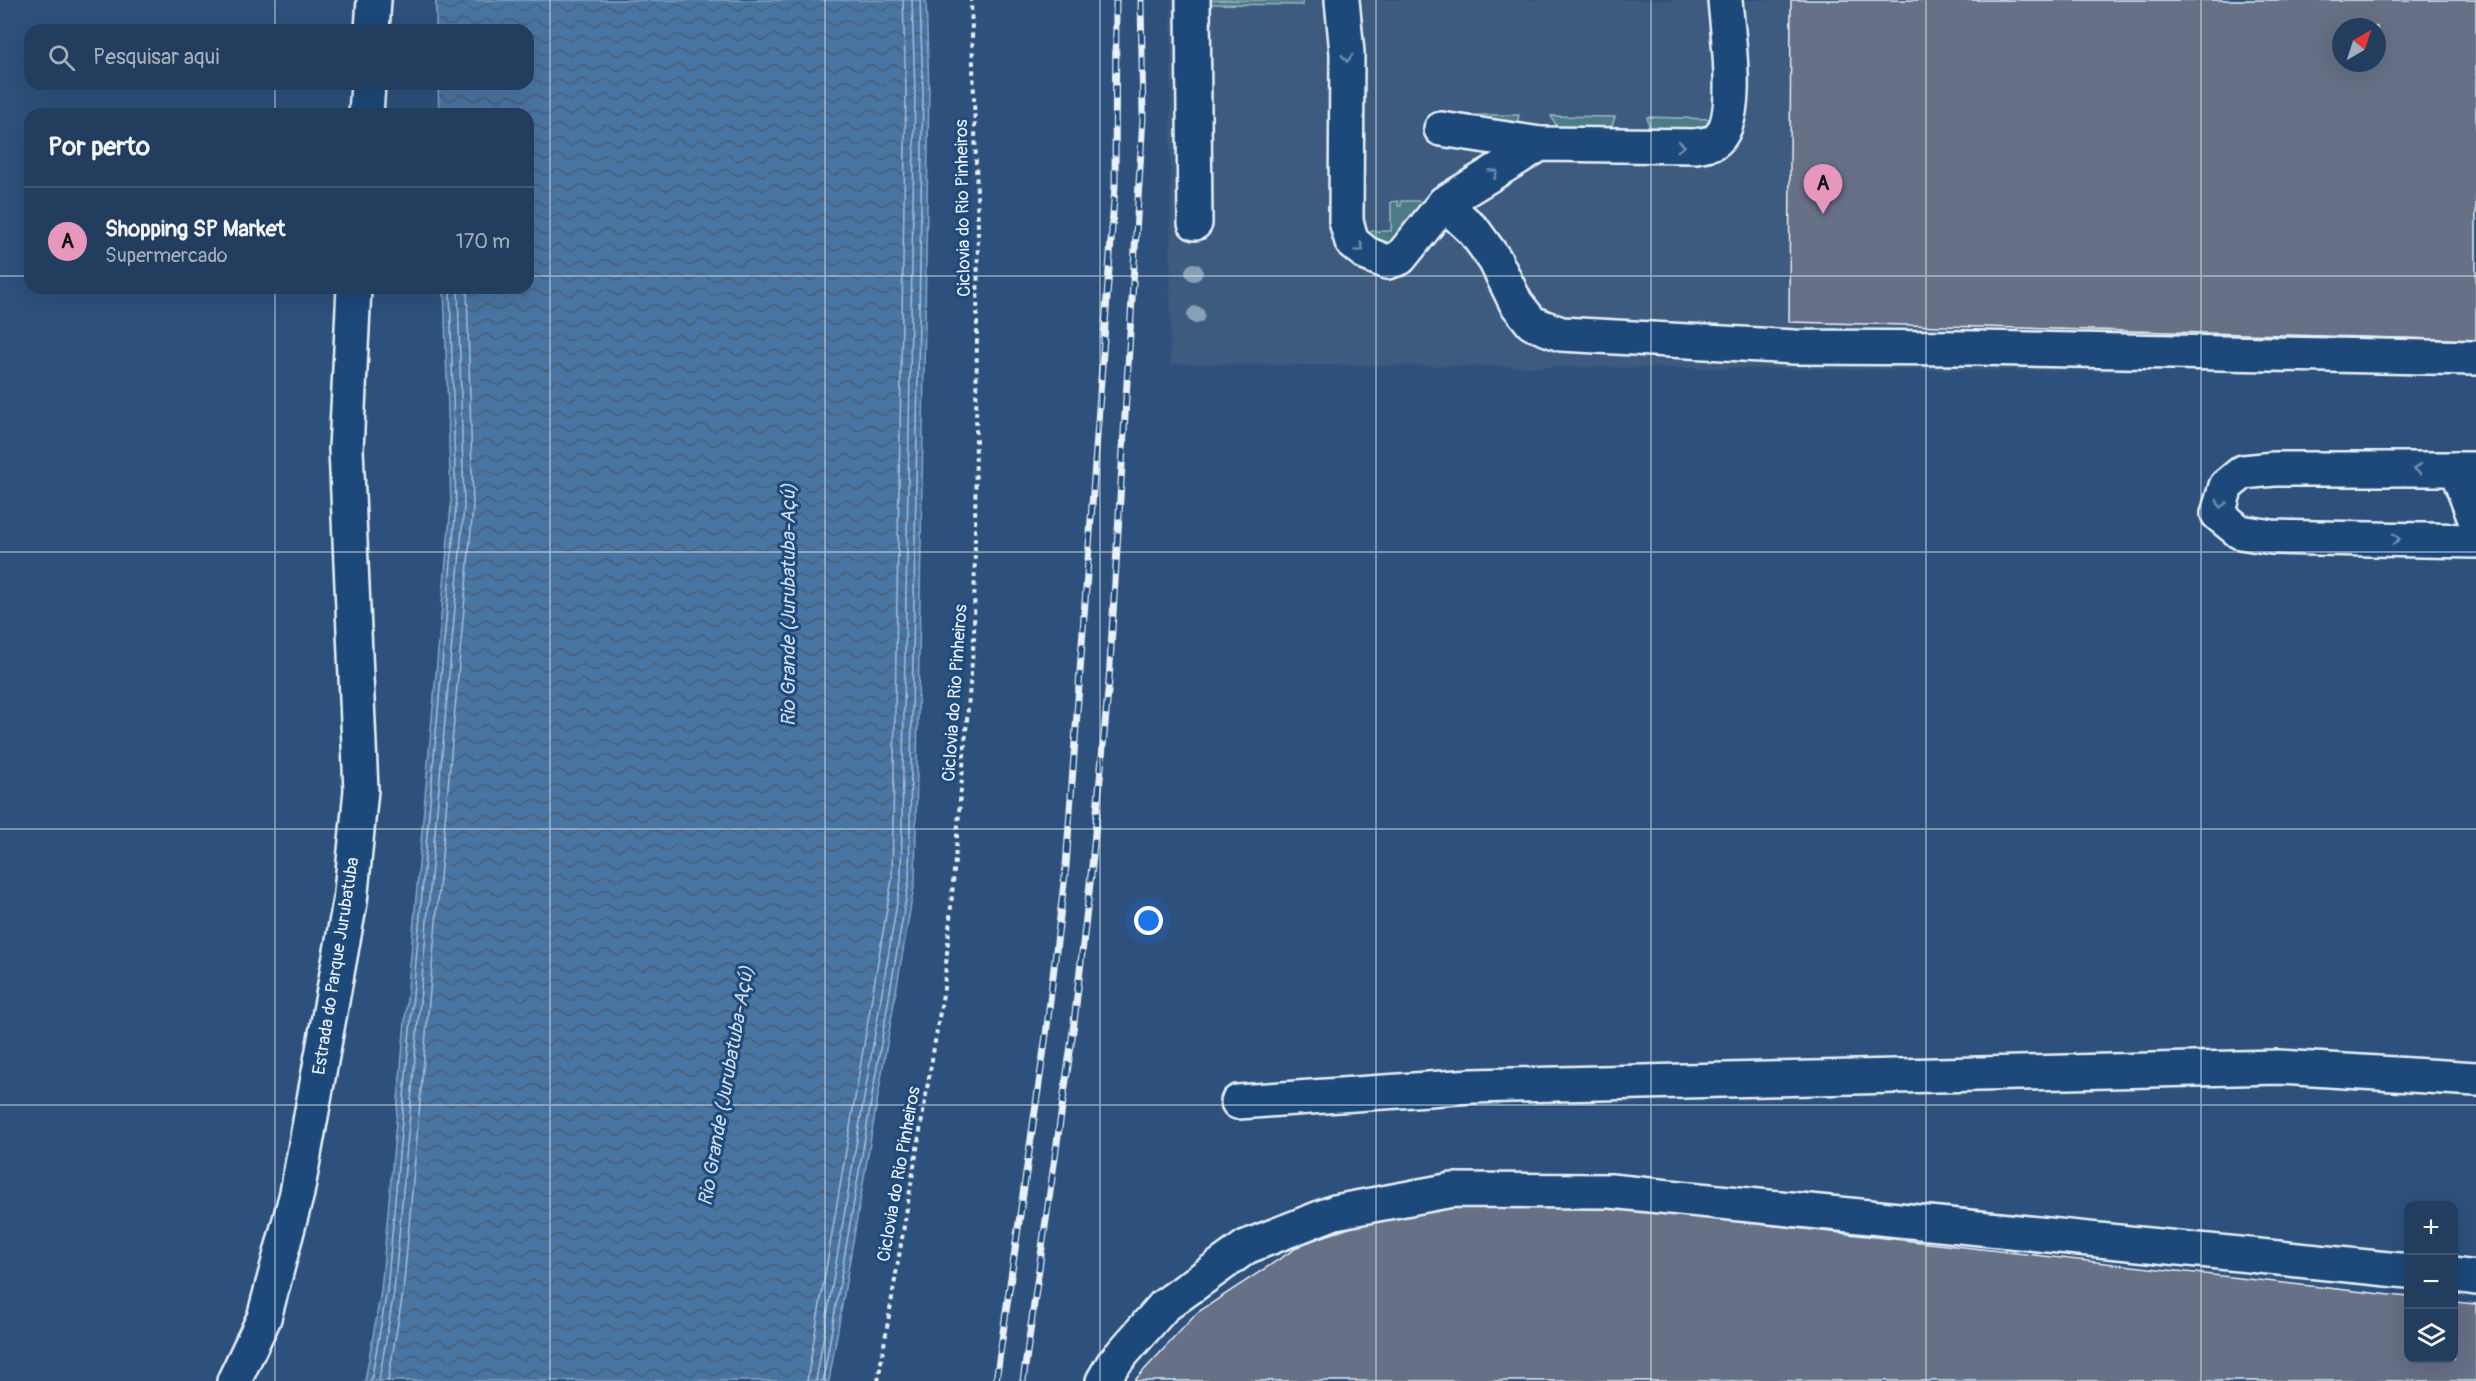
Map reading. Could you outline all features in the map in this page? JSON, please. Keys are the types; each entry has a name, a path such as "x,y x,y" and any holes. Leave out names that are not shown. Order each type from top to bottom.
{"lane":[{"path":"372,24 374,0"},
{"path":"1193,0 1195,223"},
{"path":"1342,0 1347,53 1346,221 1352,242 1367,254 1387,261 1400,258 1444,203 1540,144"},
{"path":"1441,129 1540,144 1695,146 1714,141 1726,127 1731,95 1725,0"},
{"path":"366,108 368,90"},
{"path":"1444,203 1474,231 1496,260 1516,303 1532,323 1561,334 1795,347 1975,348 2476,358"},
{"name":"Estrada do Parque Jurubatuba","path":"234,1381 264,1318 297,1193 351,902 361,790 346,449 354,294"},
{"path":"2476,522 2466,470 2243,472 2226,486 2218,514 2240,532 2272,537 2476,541"},
{"path":"1238,1102 1472,1086 2267,1067 2476,1080"},
{"path":"1103,1381 1113,1364 1164,1306 1246,1247 1335,1212 1452,1190 1610,1191 2404,1270"},
{"path":"2458,1276 2476,1278"}],"path":[{"name":"Ciclovia do Rio Pinheiros","path":"878,1381 945,988 974,638 978,228 971,0"}],"shaded area":[{"path":"1171,0 2476,0 2476,374 1170,364"}],"green space":[{"path":"1206,0 1302,0 1303,5 1206,4"},
{"path":"1456,115 1519,115 1517,124"},
{"path":"1551,116 1615,117 1612,126 1607,131 1559,130"},
{"path":"1647,117 1711,119 1704,131 1657,133 1649,126"},
{"path":"1398,201 1398,206 1401,206 1401,201 1423,201 1422,213 1385,246 1360,231 1391,231 1391,202"}],"water":[{"name":"Rio Grande (Jurubatuba-Açú)","path":"436,0 926,0 929,91 915,881 829,1381 365,1381 381,1291 451,505 444,294 534,294 534,108 439,108 438,90 534,90 534,24 436,24"}],"building":[{"path":"1791,0 2476,0 2476,340 1789,322"},
{"path":"1537,1199 2404,1297 2404,1363 2458,1363 2458,1302 2476,1304 2476,1381 1134,1381 1198,1312 1304,1243 1419,1205"}],"railway":[{"path":"996,1381 1046,1035 1066,866 1115,186 1116,0"},
{"path":"1023,1381 1073,1031 1092,866 1109,681 1143,117 1141,0"}],"place":[{"name":"Shopping SP Market","path":"1823,214"}]}
